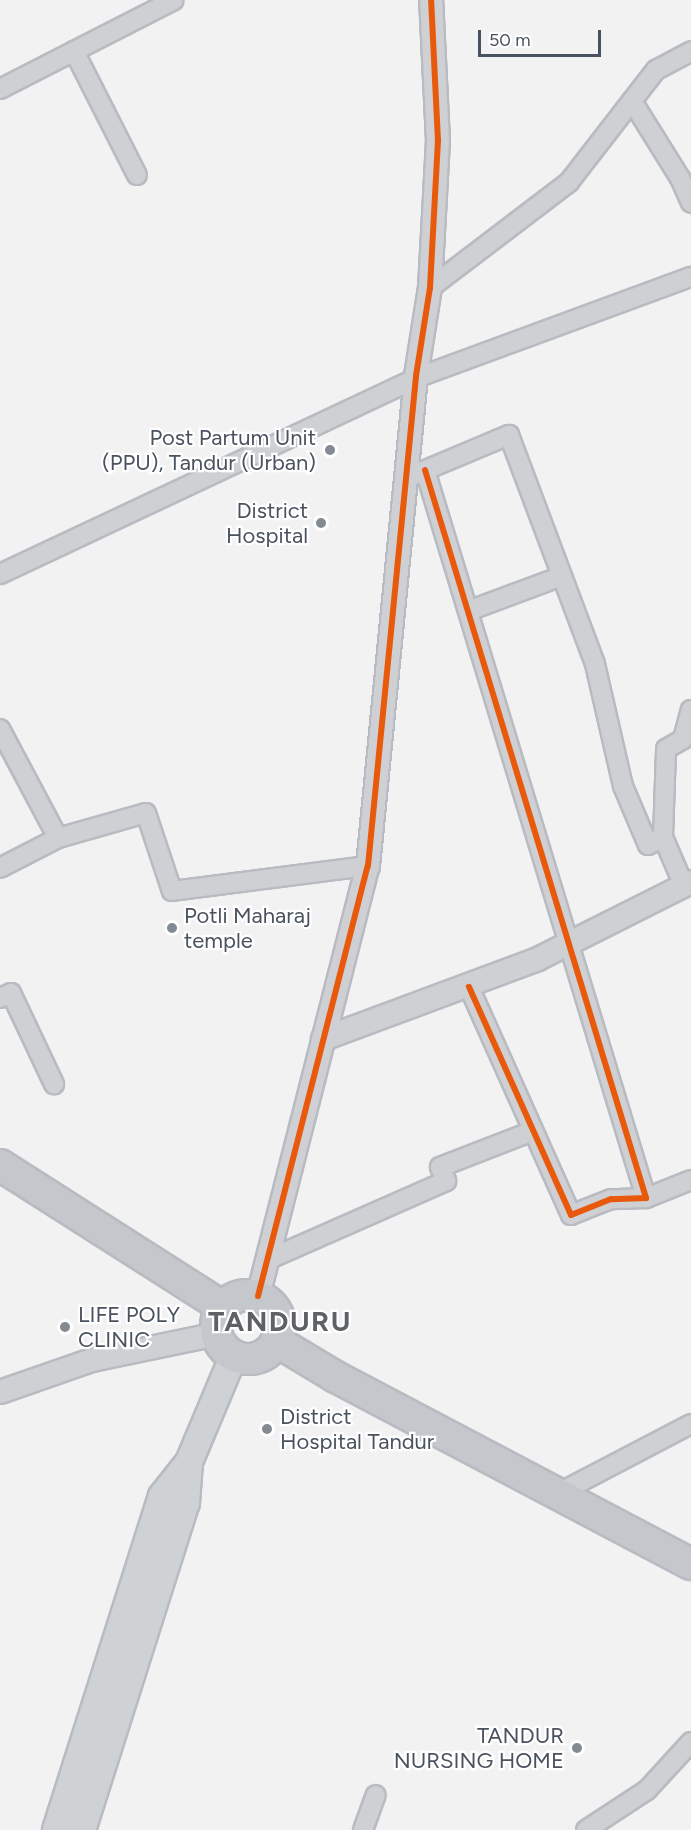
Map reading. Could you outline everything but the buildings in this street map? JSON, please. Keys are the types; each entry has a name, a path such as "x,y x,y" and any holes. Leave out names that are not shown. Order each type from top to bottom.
{"highway":[{"path":"5,1172 224,1332 255,1358 266,1354 276,1341 280,1332 276,1311 258,1296 234,1298 224,1332"},
{"path":"276,1341 336,1377 691,1564"}],"main road":[{"path":"81,1830 186,1503 189,1462 224,1332"},
{"path":"56,1830 162,1496 189,1462"}],"street":[{"path":"0,89 174,0"},
{"path":"258,1296 368,866 416,474 416,378 430,288 438,141 431,0"},
{"path":"74,51 137,175"},
{"path":"430,288 569,182 656,70 691,51"},
{"path":"632,101 681,178 691,203"},
{"path":"0,574 416,378 691,277"},
{"path":"416,474 509,435 595,664 623,786 648,845 663,837"},
{"path":"416,474 468,611 646,1198"},
{"path":"468,611 562,576"},
{"path":"323,1039 469,987 569,944 688,884 663,837 666,749 683,739 691,710"},
{"path":"0,729 58,838"},
{"path":"0,868 58,838 146,813 172,891 368,866"},
{"path":"469,987 571,1215 611,1199 646,1198 691,1180"},
{"path":"0,998 11,993 54,1084"},
{"path":"267,1260 446,1181 440,1167 533,1131"},
{"path":"0,1392 92,1360 224,1332"},
{"path":"557,1494 691,1424"},
{"path":"586,1830 646,1790 691,1742"},
{"path":"363,1830 376,1795"}],"cycle path":[{"path":"258,1296 368,866 416,376 430,288 438,141 431,0"},
{"path":"425,470 646,1198 611,1199 571,1215 469,987"}],"place":[{"name":"Post Partum Unit (PPU), Tandur (Urban)","path":"330,450"},
{"name":"District Hospital","path":"321,523"},
{"name":"Potli Maharaj temple","path":"172,928"},
{"name":"LIFE POLY CLINIC","path":"65,1327"},
{"name":"District Hospital Tandur","path":"267,1429"},
{"name":"TANDUR NURSING HOME","path":"577,1748"}],"district":[{"name":"TANDURU","path":"280,1321"}]}
